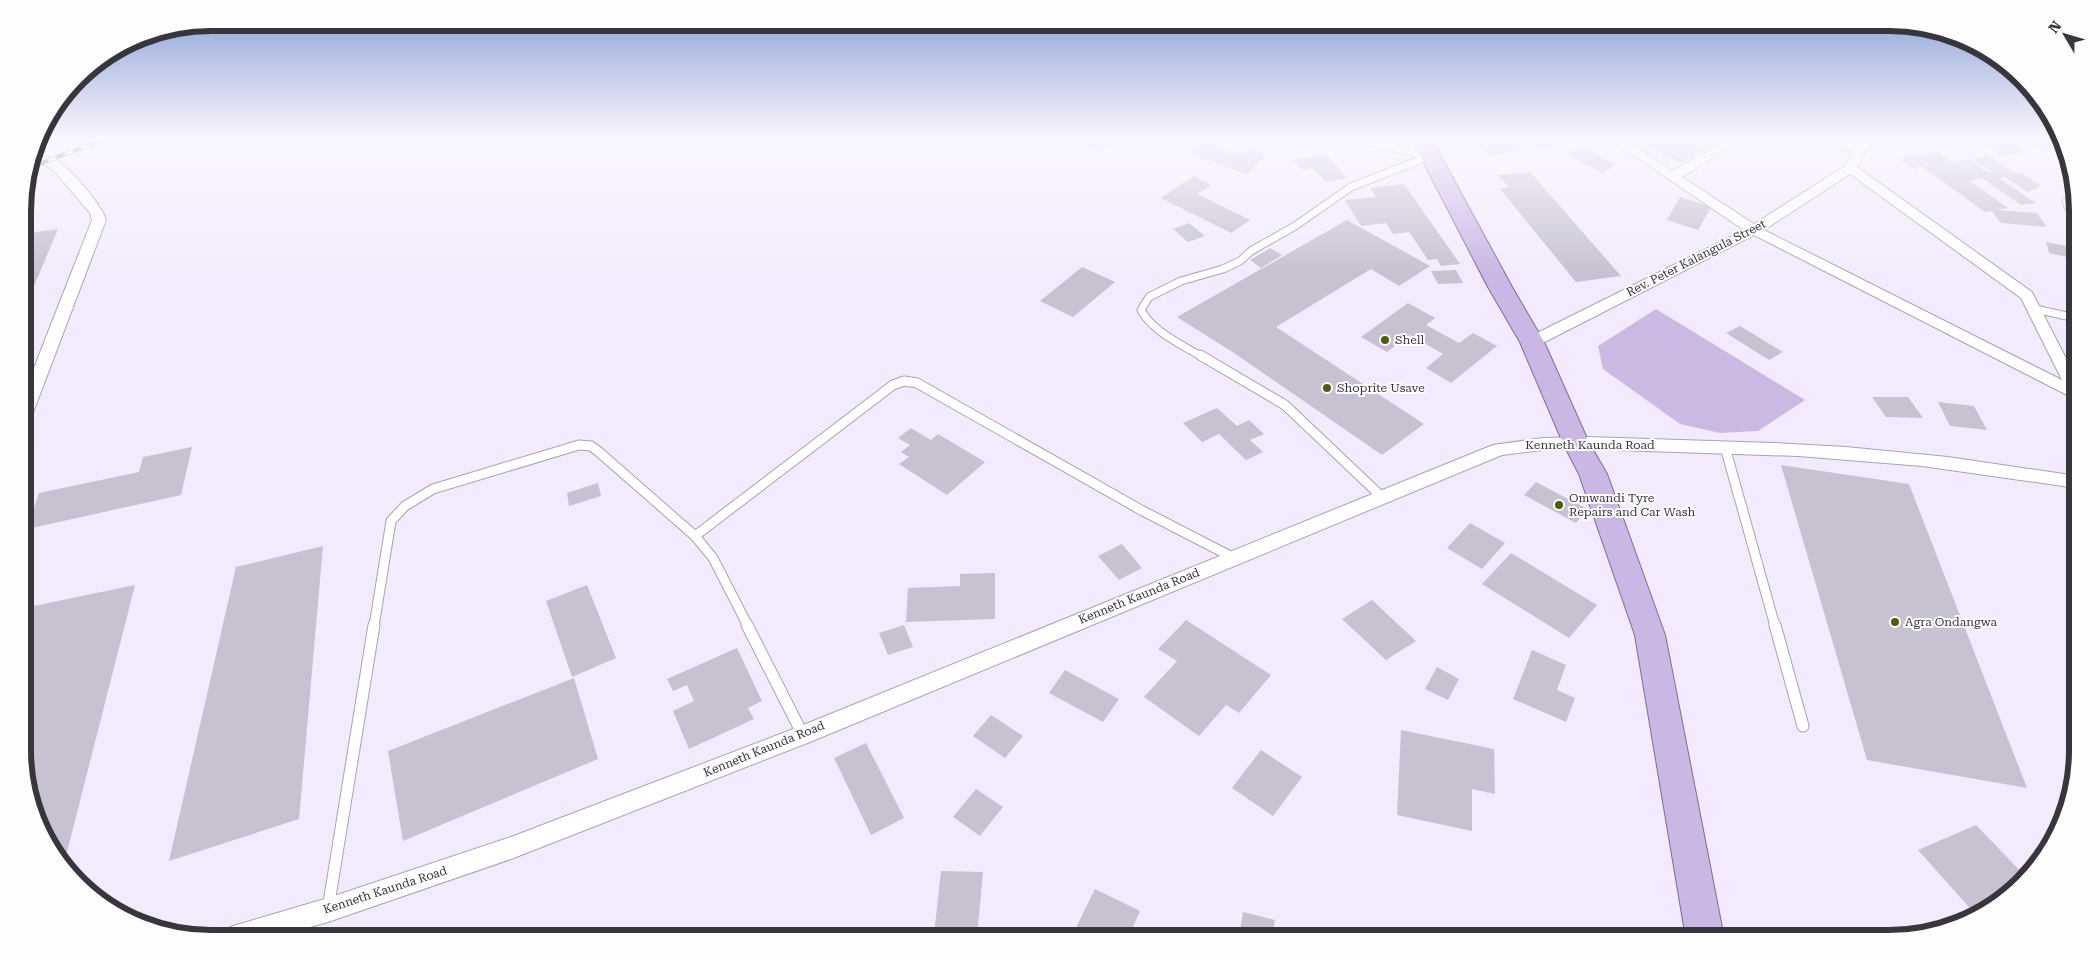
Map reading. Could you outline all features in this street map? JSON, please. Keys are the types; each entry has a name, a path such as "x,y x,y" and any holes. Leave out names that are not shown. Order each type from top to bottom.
{"main road":[{"path":"1445,183 1500,287 1532,342 1576,443 1593,474 1650,635 1704,930"}],"street":[{"path":"31,398 97,230 99,220 97,212 72,183"},
{"path":"1684,183 1754,230 2069,391"},
{"name":"Rev. Peter Kalangula Street","path":"1532,342 1754,230 1827,183"},
{"path":"1871,183 2027,295 2069,380"},
{"name":"Kenneth Kaunda Road","path":"260,930 328,910 512,848 803,735 1499,449 1525,445 1576,443 1725,447 1870,454 2008,471 2069,481"}],"lane":[{"path":"1358,183 1295,226 1251,251 1240,261 1223,269 1181,281 1149,297 1141,310 1146,319 1172,339 1285,405 1382,497"},
{"path":"2035,310 2069,317"},
{"path":"694,536 893,385 904,381 917,383 1141,510 1234,558"},
{"path":"328,910 391,522 400,508 412,498 433,489 579,445 591,446 694,536 712,558 803,735"},
{"path":"1725,447 1802,726"}],"shaded area":[{"path":"1656,309 1805,400 1758,431 1720,433 1680,424 1603,369 1598,346"}],"building":[{"path":"1184,183 1207,183 1211,185 1197,194 1250,220 1231,233 1161,198"},
{"path":"1505,183 1539,183 1621,276 1576,282 1500,189 1509,187"},
{"path":"1944,183 1972,183 2008,208 1997,210 2037,213 2047,227 2001,223 1992,211 1985,212"},
{"path":"1989,183 2006,183 2036,203 2021,205"},
{"path":"2014,183 2036,183 2041,186 2028,192"},
{"path":"1404,184 1460,264 1441,266 1437,259 1428,260 1409,232 1393,234 1386,223 1361,226 1345,200 1376,197 1370,188"},
{"path":"1680,197 1711,207 1698,230 1667,220"},
{"path":"1347,220 1430,266 1399,286 1371,269 1276,327 1424,424 1382,455 1234,353 1177,317"},
{"path":"1189,223 1205,236 1188,242 1173,229"},
{"path":"58,229 31,293 31,233"},
{"path":"2046,242 2069,246 2069,257 2049,253"},
{"path":"1270,248 1282,255 1261,268 1250,260"},
{"path":"1082,267 1115,282 1073,317 1040,301"},
{"path":"1456,270 1463,283 1438,284 1431,271"},
{"name":"Shell","path":"1408,303 1435,318 1426,325 1459,343 1473,333 1497,346 1451,383 1426,368 1443,354 1410,335 1387,352 1361,337"},
{"path":"1740,326 1783,352 1769,360 1726,333"},
{"path":"1872,397 1908,397 1923,418 1886,417"},
{"path":"1938,402 1974,406 1987,430 1950,426"},
{"path":"1217,408 1237,426 1249,420 1264,434 1250,440 1263,452 1246,460 1219,434 1202,442 1183,423"},
{"path":"911,428 931,440 938,434 985,462 947,495 899,464 909,457 901,452 910,445 898,438"},
{"path":"192,447 181,495 31,528 31,517 39,493 139,472 143,457"},
{"name":"Agra Ondangwa","path":"1781,465 1909,484 2027,788 1867,760"},
{"path":"1536,482 1587,509 1576,523 1524,495"},
{"path":"598,483 601,496 569,506 567,493"},
{"path":"1470,523 1505,543 1482,569 1447,548"},
{"path":"1122,544 1142,568 1119,580 1098,556"},
{"path":"323,546 299,819 169,861 236,567"},
{"path":"1511,553 1597,605 1569,638 1482,584"},
{"path":"995,573 995,619 906,622 908,588 960,586 960,574"},
{"path":"135,585 66,856 55,840 45,819 37,797 33,774 31,750 31,683 33,676 31,676 31,607"},
{"path":"587,585 616,658 572,677 546,601"},
{"path":"1372,600 1416,641 1386,660 1342,619"},
{"path":"1186,620 1271,675 1239,713 1226,705 1199,736 1144,697 1177,661 1158,649"},
{"path":"904,625 913,647 888,655 879,633"},
{"path":"737,648 762,701 748,708 754,719 689,749 673,711 694,701 687,685 673,691 667,679"},
{"path":"1532,650 1566,665 1557,690 1575,698 1566,722 1513,699"},
{"path":"1437,667 1459,679 1448,700 1425,689"},
{"path":"1065,670 1119,699 1103,722 1049,693"},
{"path":"574,678 598,759 403,841 388,751"},
{"path":"991,715 1023,736 1005,758 973,736"},
{"path":"1401,730 1494,749 1495,794 1472,789 1472,831 1397,815"},
{"path":"866,743 904,818 871,835 834,758"},
{"path":"1261,750 1302,777 1273,816 1232,788"},
{"path":"976,789 1003,807 980,836 953,817"},
{"path":"1976,825 2021,872 1998,893 1971,910 1918,850"},
{"path":"941,871 983,872 978,930 935,930"},
{"path":"1095,889 1140,911 1132,930 1075,930"},
{"path":"1243,912 1275,920 1273,930 1240,930"}],"place":[{"name":"Shell","path":"1385,340"},
{"name":"Shoprite Usave","path":"1327,388"},
{"name":"Omwandi Tyre Repairs and Car Wash","path":"1559,505"},
{"name":"Agra Ondangwa","path":"1895,622"}]}
